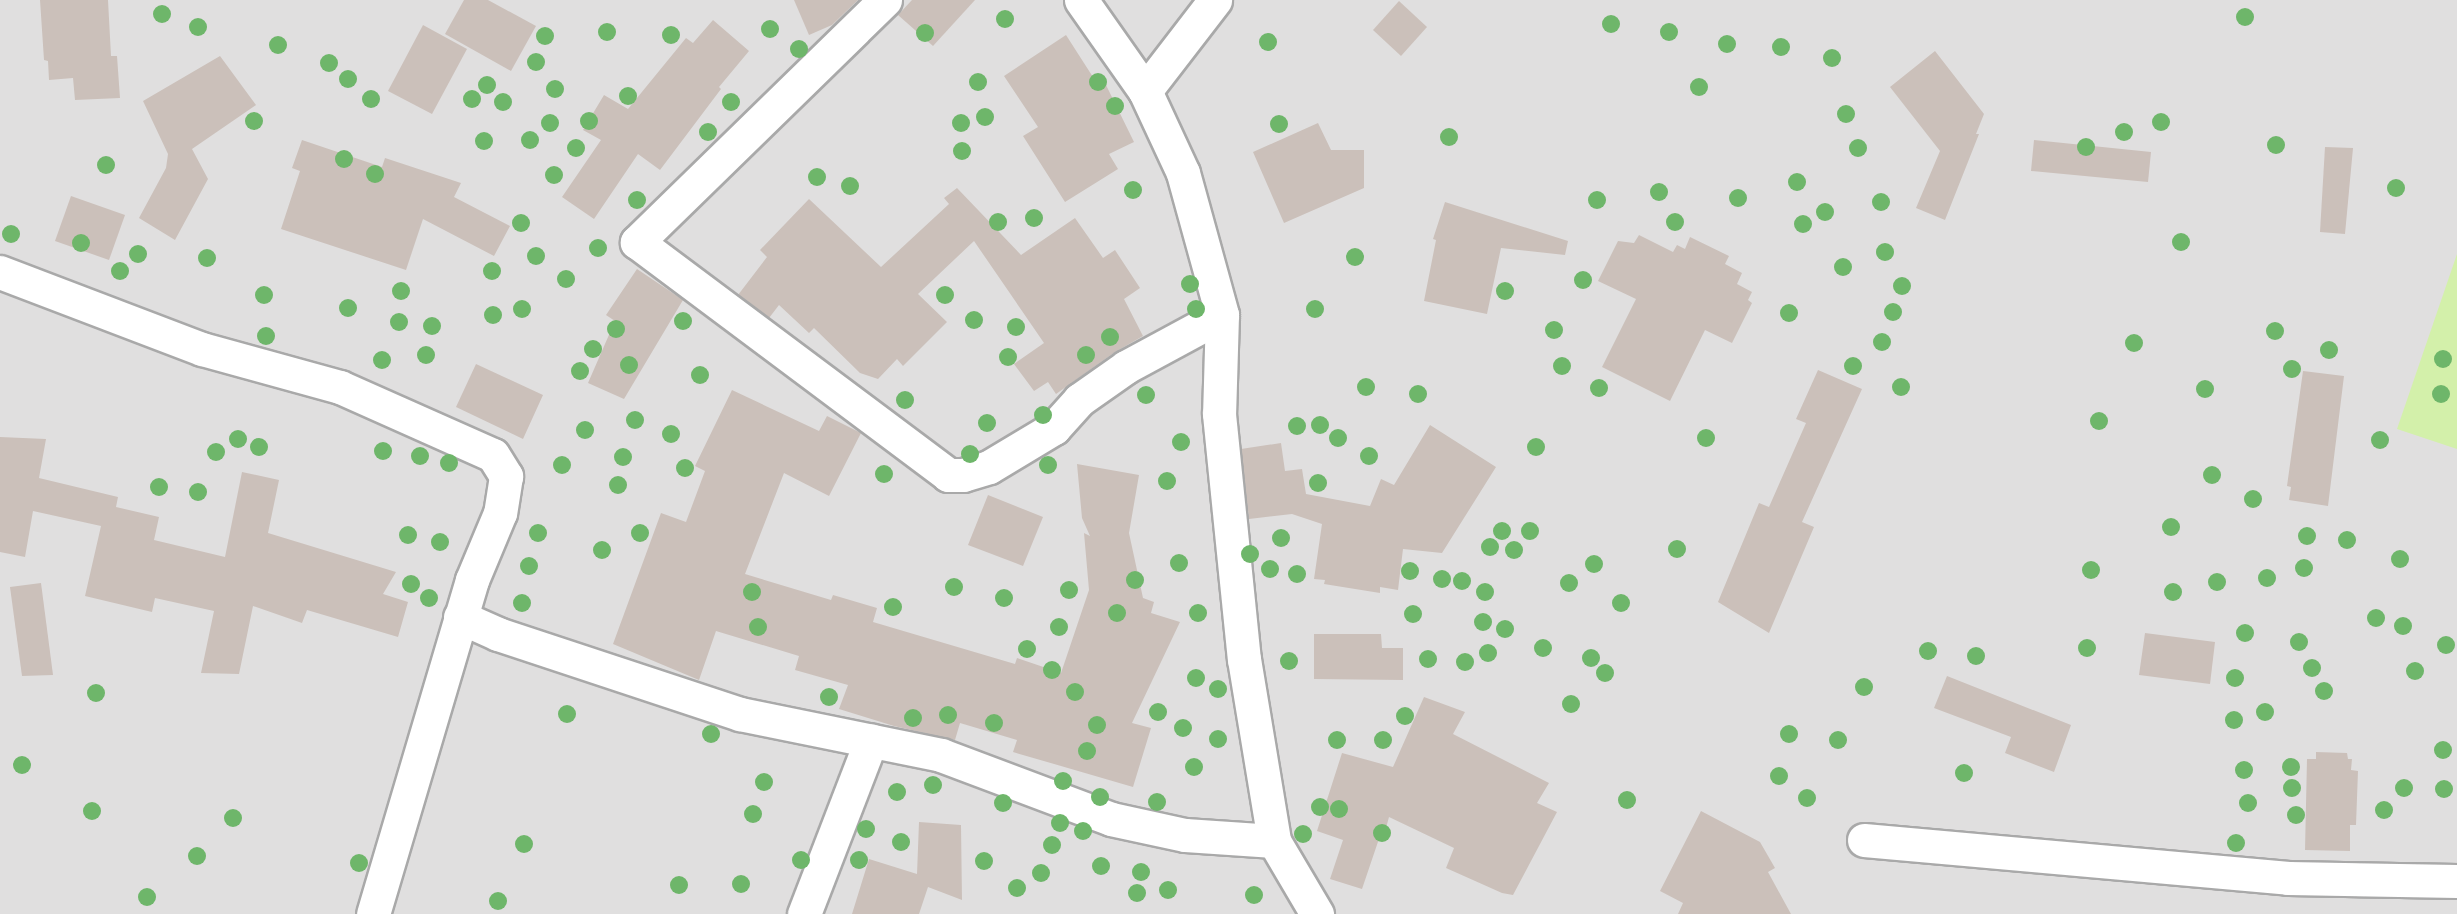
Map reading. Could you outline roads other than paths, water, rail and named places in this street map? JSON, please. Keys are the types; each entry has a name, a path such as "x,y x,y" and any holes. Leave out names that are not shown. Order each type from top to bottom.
{"street":[{"path":"885,0 637,242 948,475 963,476 989,467 1054,428 1079,400 1126,367 1222,315"},
{"path":"1081,0 1145,91 1183,173 1222,315 1219,414 1244,659 1274,841 1317,914"},
{"path":"1145,91 1215,0"},
{"path":"0,272 202,349 340,387 493,455 506,476 500,513 472,580 460,617 373,914"},
{"path":"460,617 498,634 740,714 941,755 1111,819 1185,835 1274,841"},
{"path":"804,914 871,740"},
{"path":"1864,840 2288,878 2457,881"}]}
